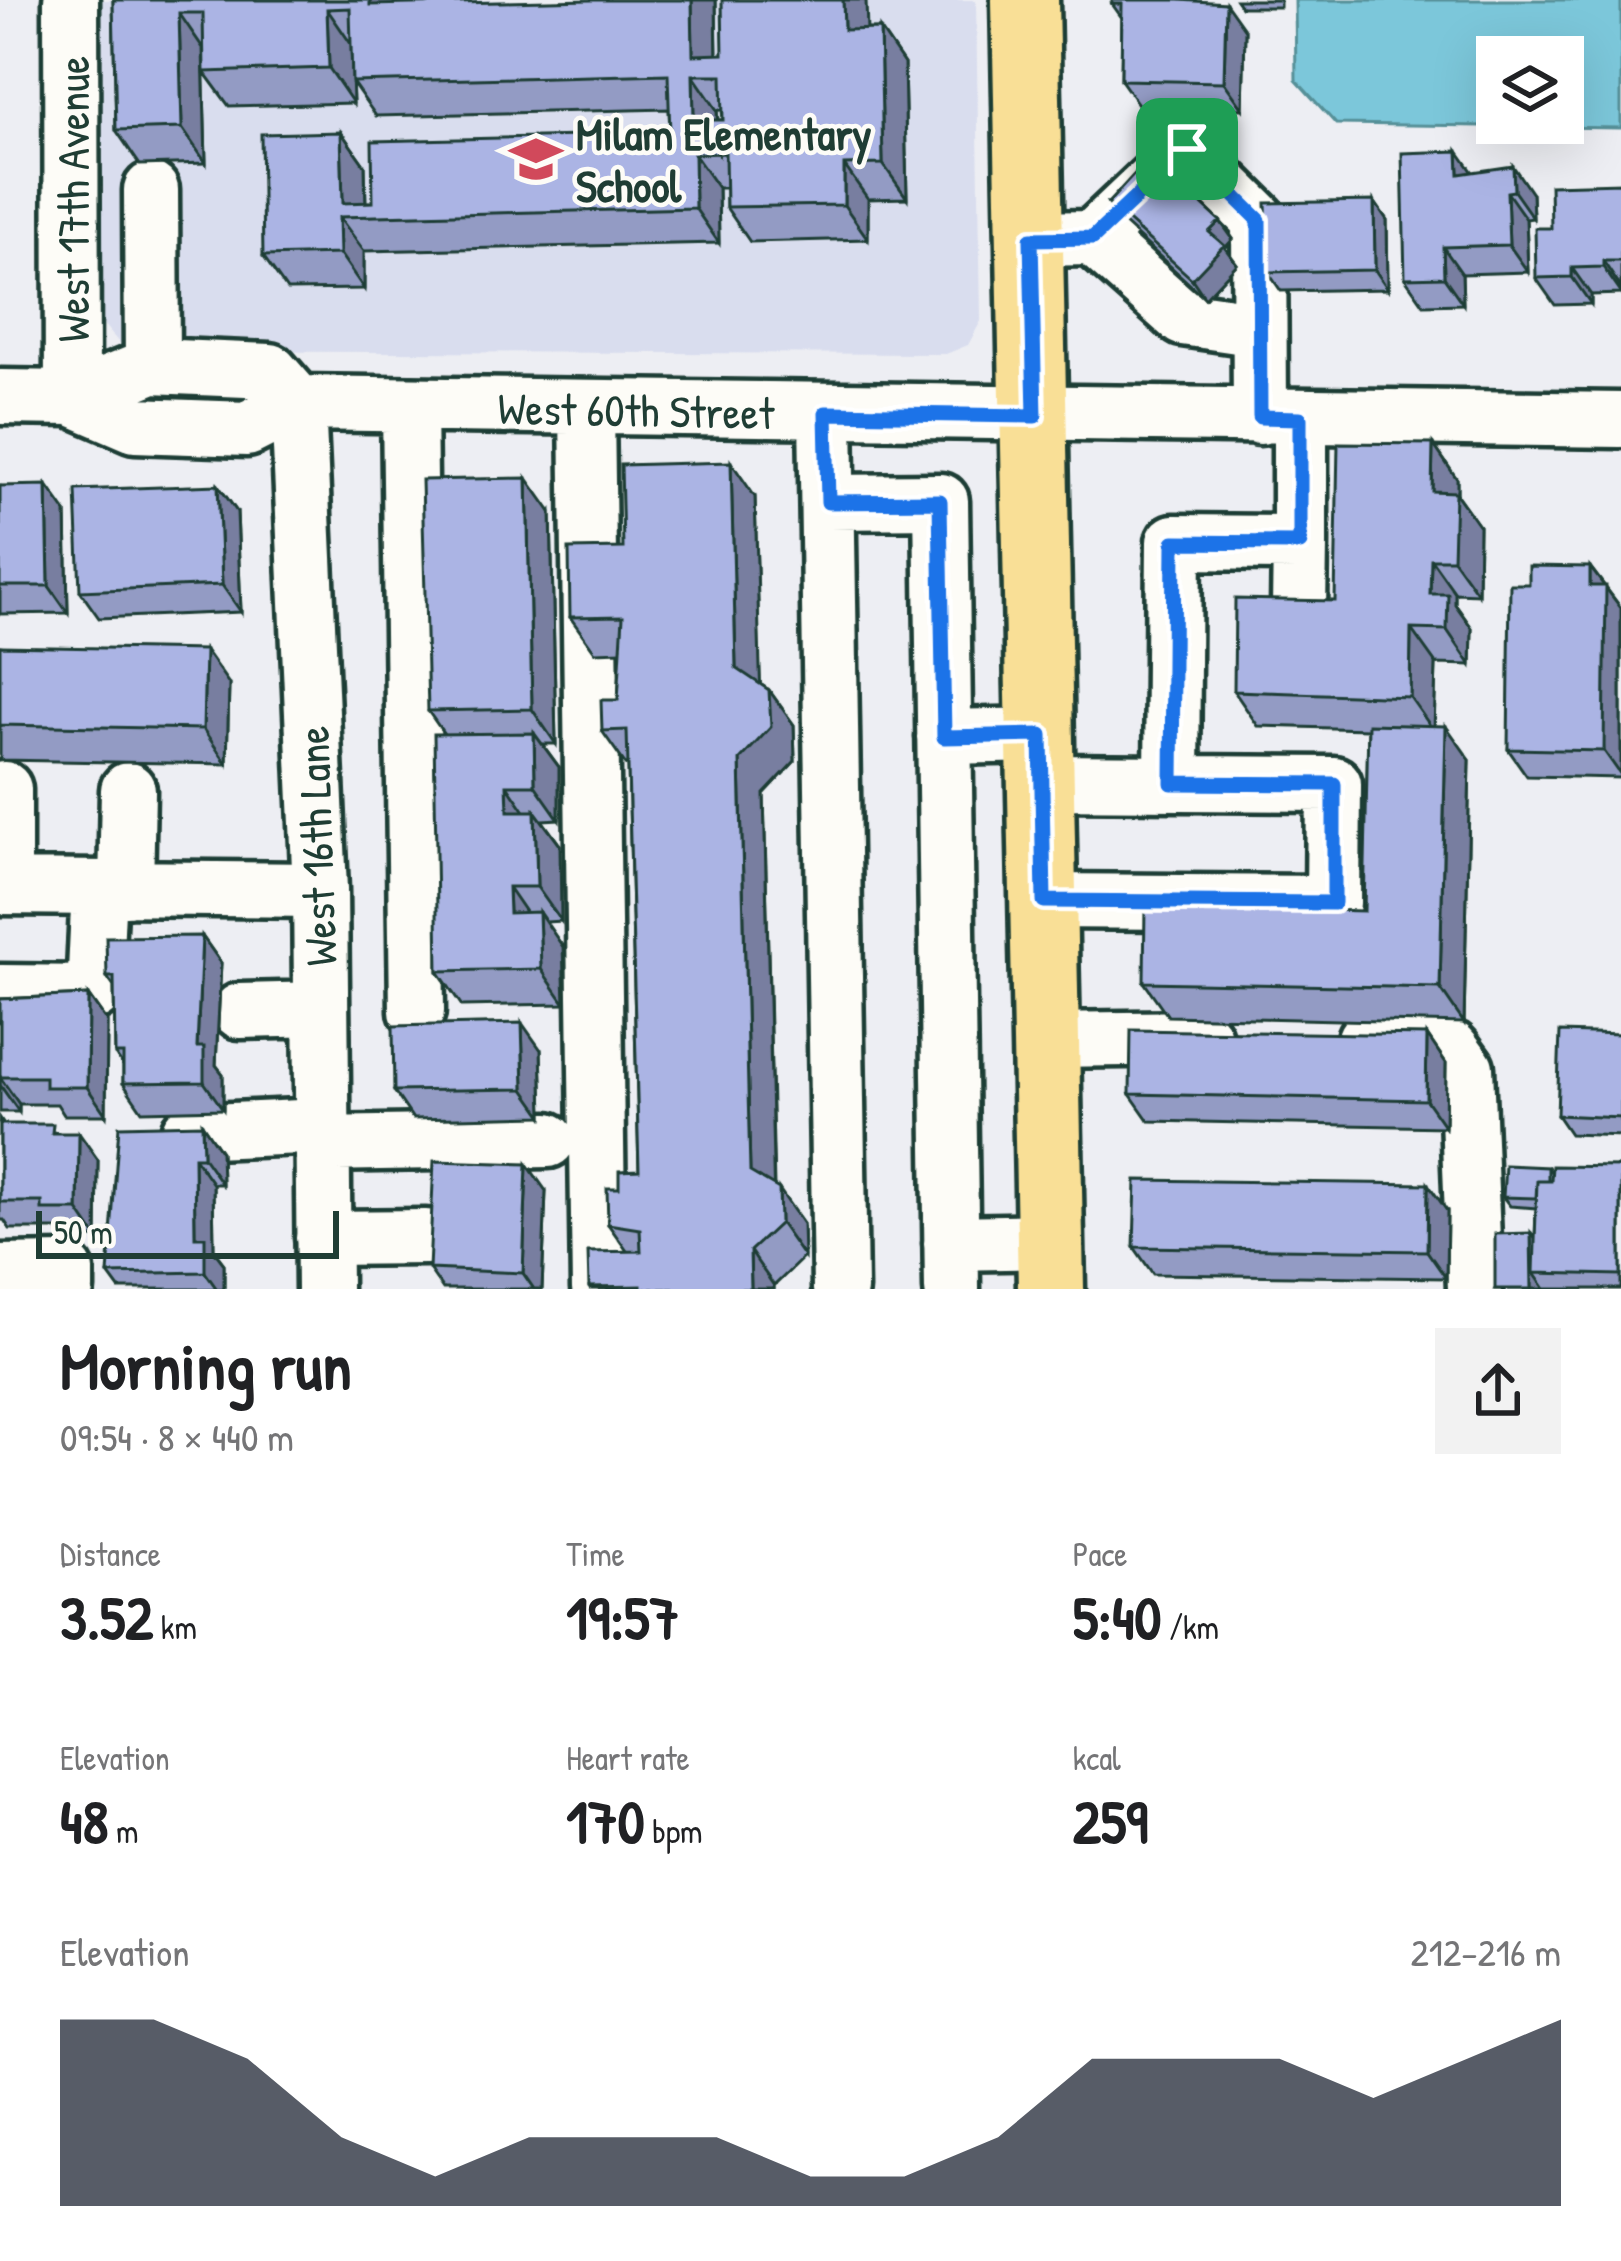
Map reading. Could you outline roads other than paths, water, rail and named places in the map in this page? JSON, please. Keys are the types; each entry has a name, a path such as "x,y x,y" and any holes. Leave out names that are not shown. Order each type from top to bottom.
{"main road":[{"path":"1025,0 1062,239 1035,416 1051,1265"}],"street":[{"name":"West 17th Avenue","path":"71,0 72,398"},
{"path":"1259,329 1183,318 1062,239 1187,149 1259,220 1259,329 1280,417 1300,543 1299,609"},
{"path":"151,190 152,366"},
{"name":"West 60th Street","path":"72,398 152,366 270,371 298,403"},
{"name":"West 60th Street","path":"0,397 72,398 135,425 247,429 298,403 1621,420"},
{"name":"West 16th Lane","path":"298,403 320,890 324,1264"},
{"path":"409,405 417,1011"},
{"path":"587,409 599,1289"},
{"path":"826,413 840,1289"},
{"path":"828,502 940,501 952,1266 1051,1265"},
{"path":"1172,783 1174,542 1300,543"},
{"path":"944,737 1172,783 1334,784 1334,903 1044,901"},
{"path":"4,789 2,887 320,890"},
{"path":"0,992 94,993 128,790"},
{"path":"240,1011 321,1010"},
{"path":"1047,1040 1249,1038"},
{"path":"1315,1039 1404,1040 1452,1048 1462,1060 1475,1289"},
{"path":"189,1132 548,1140"},
{"path":"324,1264 426,1237"},
{"path":"0,1272 66,1271 66,1289"}],"water":[{"path":"1295,0 1621,0 1621,128 1584,127 1584,36 1476,36 1476,126 1336,124 1296,80"}],"place":[{"name":"Milam Elementary School","path":"536,159"}]}
